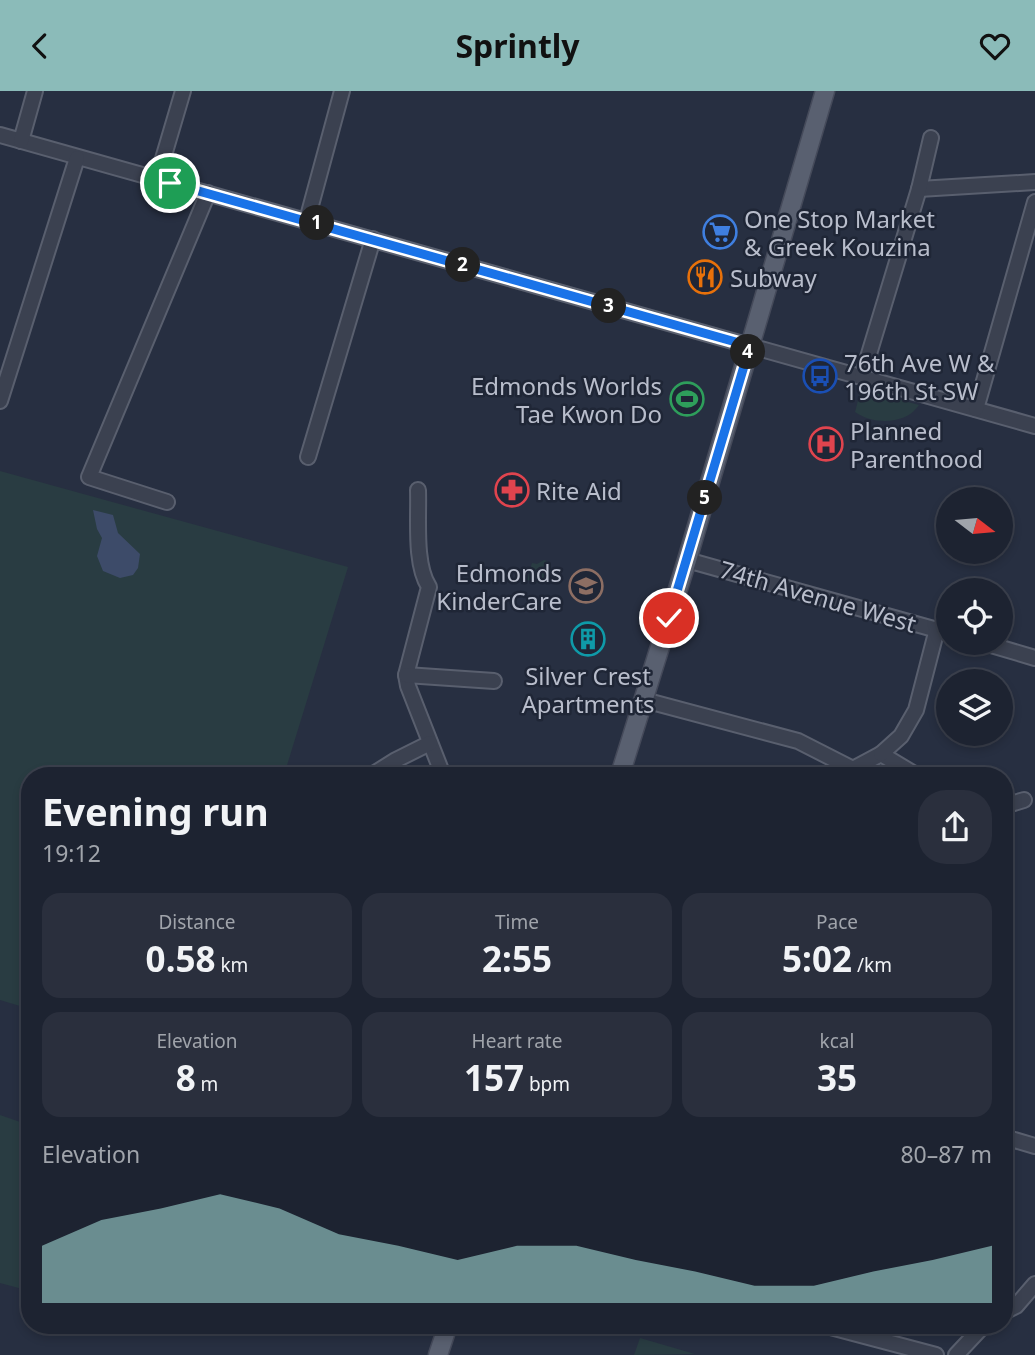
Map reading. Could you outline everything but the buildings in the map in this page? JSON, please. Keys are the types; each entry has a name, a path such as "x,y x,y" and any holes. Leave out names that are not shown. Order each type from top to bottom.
{"main road":[{"path":"623,767 687,560 825,91"},
{"path":"439,1355 445,1334"}],"street":[{"path":"21,141 35,91"},
{"path":"157,179 183,91"},
{"path":"307,221 342,91"},
{"path":"0,135 1035,426"},
{"path":"862,377 919,188 931,138"},
{"path":"0,401 77,157"},
{"path":"919,188 1035,183"},
{"path":"167,502 89,477 208,193"},
{"path":"976,409 1035,202"},
{"path":"308,457 373,239"},
{"path":"418,490 420,561 422,577 429,587 406,675 440,767"},
{"name":"74th Avenue West","path":"687,560 936,629"},
{"path":"859,767 881,754 901,736 915,710 936,651"},
{"path":"1013,651 1035,658"},
{"path":"406,675 494,681"},
{"path":"644,700 798,741 842,767"},
{"path":"385,767 430,743"},
{"path":"881,754 903,767"},
{"path":"1013,803 1024,800"},
{"path":"1013,1140 1035,1146"},
{"path":"1013,1308 1035,1284"},
{"path":"864,1334 936,1355"},
{"path":"956,1355 976,1334"}],"shaded area":[{"path":"861,389 919,405 913,412 898,419 871,419 855,412"},
{"path":"0,471 348,567 286,767 21,767 21,1006 0,1000"},
{"path":"544,560 549,562 542,584 527,580 532,563 537,564"},
{"path":"0,1115 21,1122 21,1289 0,1283"},
{"path":"640,1338 695,1354 634,1355"}],"water":[{"path":"93,510 113,515 118,533 140,554 138,568 133,575 120,578 103,571 97,556 102,538"}],"place":[{"name":"One Stop Market & Greek Kouzina","path":"720,232"},
{"name":"Subway","path":"705,277"},
{"name":"76th Ave W & 196th St SW","path":"820,376"},
{"name":"Edmonds Worlds Tae Kwon Do","path":"687,399"},
{"name":"Planned Parenthood","path":"826,444"},
{"name":"Rite Aid","path":"512,490"},
{"name":"Edmonds KinderCare","path":"586,586"},
{"name":"Silver Crest Apartments","path":"588,639"}],"route":[{"path":"170,183 750,346 669,618"}]}
